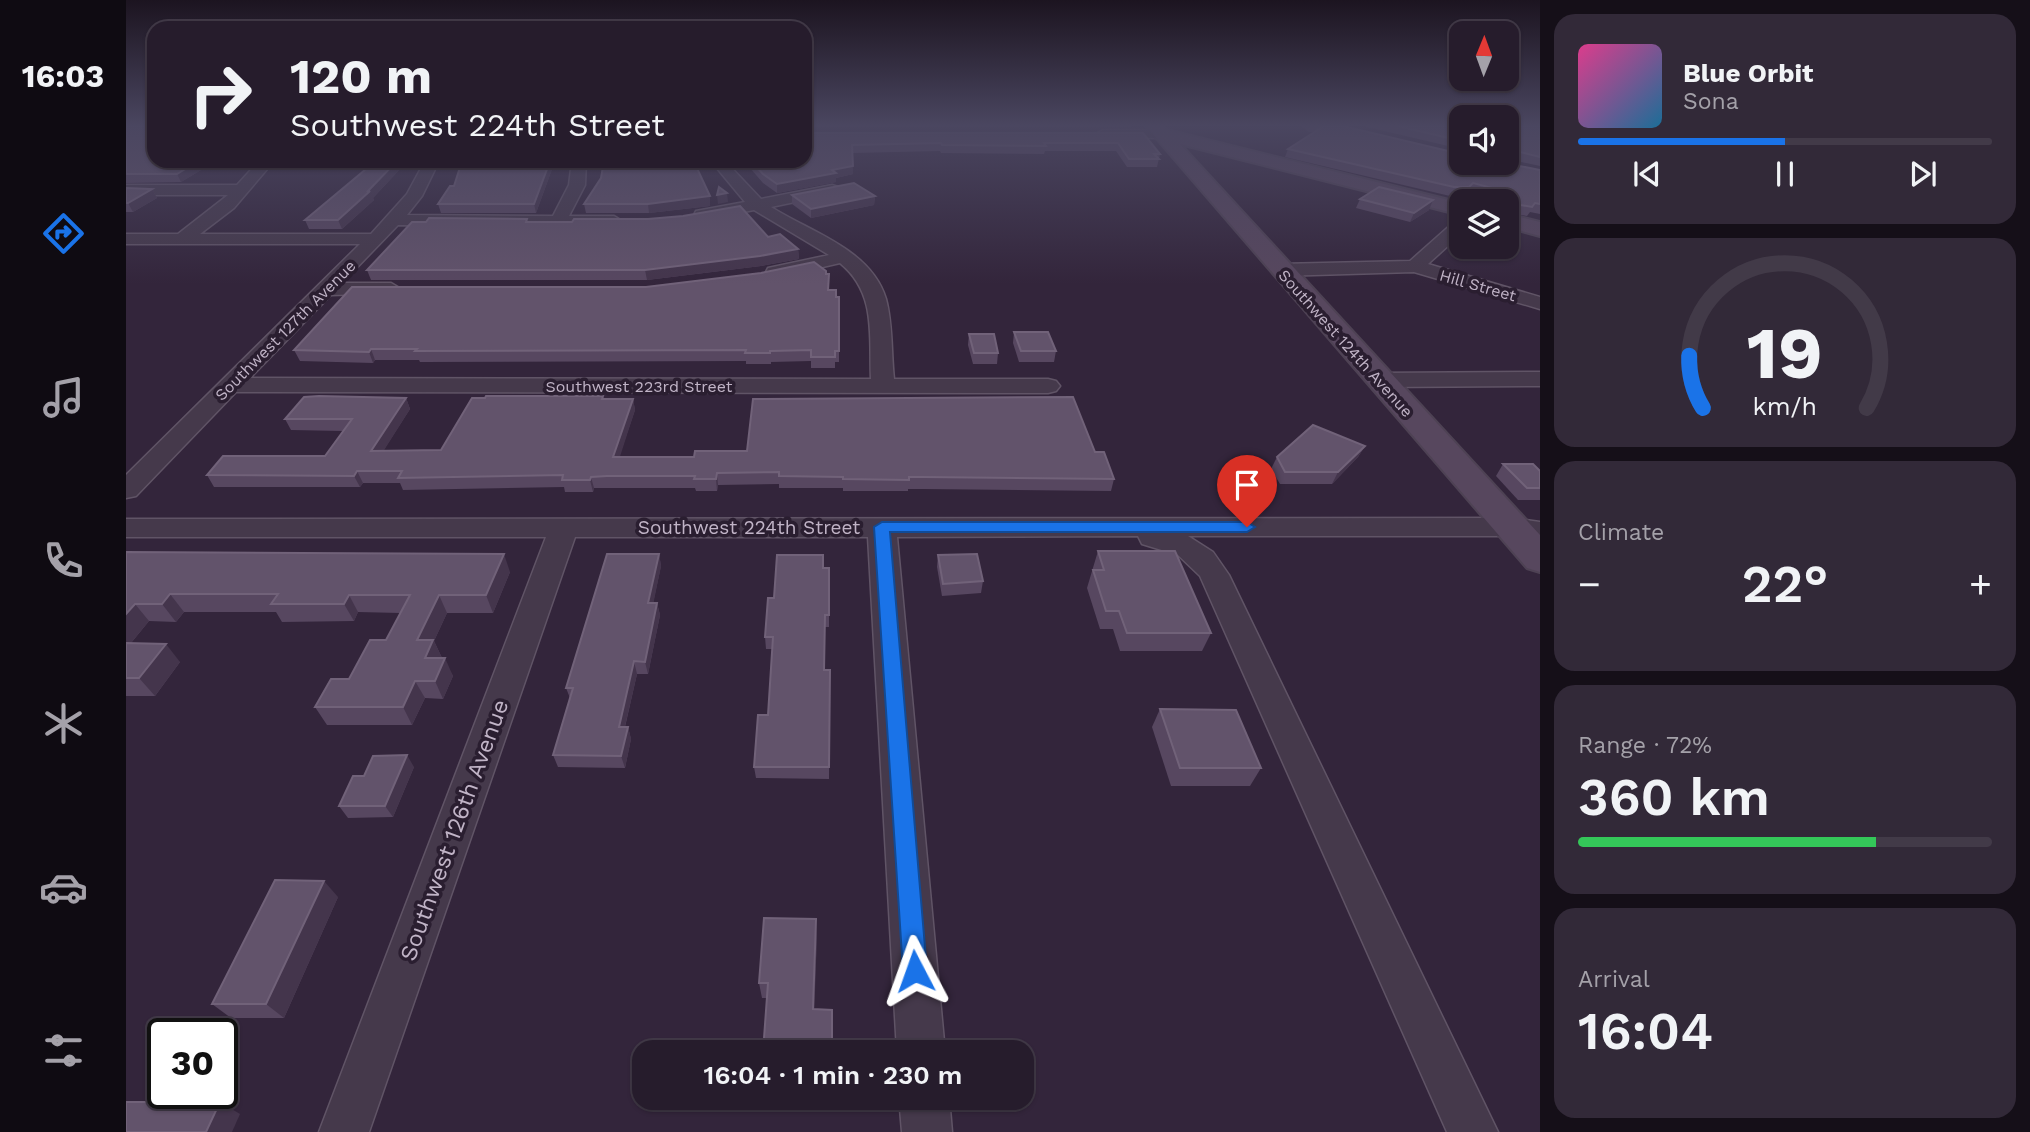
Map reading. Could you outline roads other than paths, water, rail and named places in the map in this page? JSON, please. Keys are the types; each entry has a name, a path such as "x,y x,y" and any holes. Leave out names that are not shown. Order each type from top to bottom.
{"street":[{"path":"182,239 228,205 252,179"},
{"name":"Southwest 127th Avenue","path":"126,490 394,220 414,196 423,179"},
{"path":"559,220 578,179"},
{"path":"732,179 757,204 843,257 861,272 875,293 883,386"},
{"name":"Southwest 124th Avenue","path":"1200,179 1378,380 1526,529 1540,559"},
{"path":"1345,179 1449,206"},
{"path":"684,218 853,186"},
{"path":"126,190 243,190"},
{"path":"394,220 636,221"},
{"path":"1519,224 1540,229"},
{"path":"1415,266 1449,236"},
{"path":"126,239 374,239"},
{"path":"761,275 843,257"},
{"name":"Hill Street","path":"1280,270 1415,266 1540,303"},
{"path":"326,289 409,289"},
{"path":"1378,380 1540,379"},
{"name":"Southwest 223rd Street","path":"230,386 1048,386"},
{"path":"882,527 920,1040"},
{"path":"1115,527 1143,537 1181,544 1198,555 1214,575 1473,1132"},
{"name":"Southwest 224th Street","path":"126,528 1526,529"},
{"name":"Southwest 126th Avenue","path":"344,1132 564,528"},
{"path":"925,1110 927,1132"}]}
